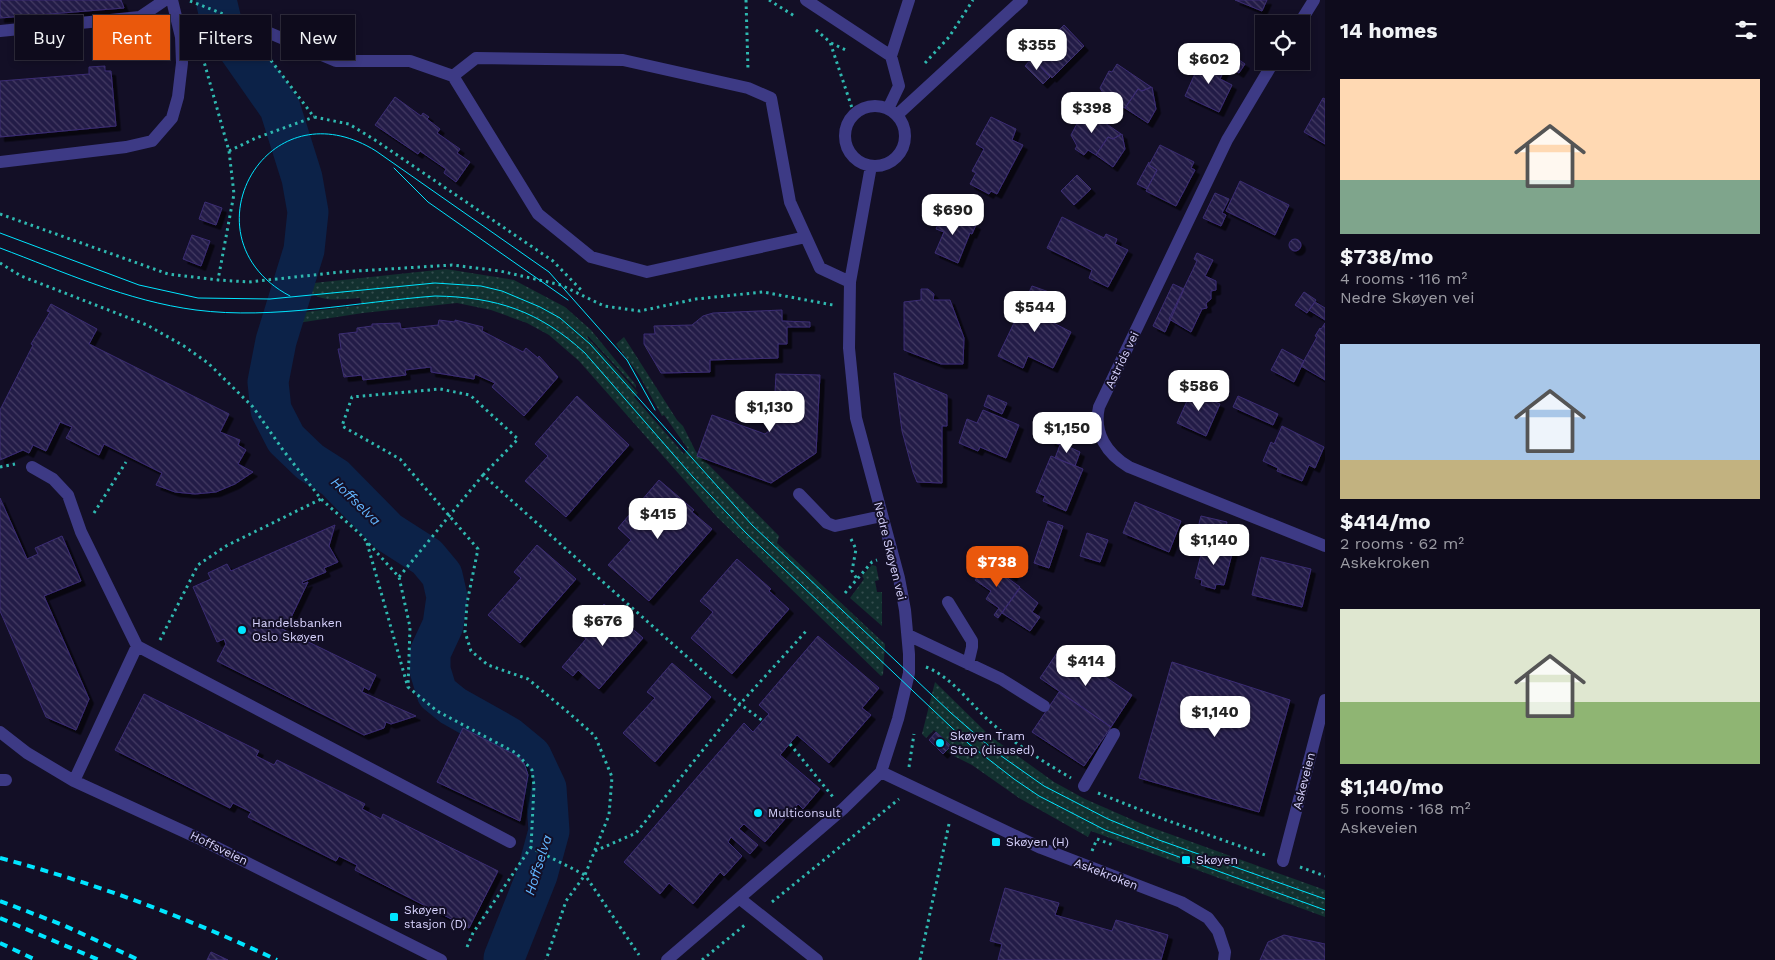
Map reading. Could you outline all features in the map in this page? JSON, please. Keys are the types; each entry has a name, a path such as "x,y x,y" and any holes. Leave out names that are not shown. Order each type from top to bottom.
{"street":[{"path":"0,32 140,17 165,0"},
{"path":"0,162 126,147 152,141 172,118 178,97 182,63 181,37 172,0"},
{"path":"806,0 891,56"},
{"path":"893,112 873,106 864,108 854,114 846,128 846,145 852,155 860,162 871,166 891,162 904,145 906,135 893,112 899,86 891,56 909,0"},
{"path":"893,112 1022,0"},
{"path":"1305,15 1314,0"},
{"path":"271,34 336,61 410,61 453,76 538,214 591,257 647,272 806,237"},
{"path":"453,76 476,58 623,60 748,88 771,98 790,202 820,268 850,282"},
{"name":"Astrids vei","path":"1269,70 1227,140 1099,407 1098,430 1110,452 1129,467 1325,546"},
{"name":"Nedre Skøyen vei","path":"668,960 843,809 881,772 898,719 909,673 908,635 899,578 856,418 849,348 848,307 850,282 871,166"},
{"path":"32,467 53,479 68,495 81,532 137,646 510,842"},
{"path":"799,494 827,523 835,526 844,526 882,516"},
{"path":"948,602 972,641 968,664"},
{"path":"908,635 1001,679 1044,706"},
{"path":"74,781 137,646"},
{"name":"Askeveien","path":"1283,861 1325,700"},
{"name":"Hoffsveien","path":"0,732 34,758 74,781 198,838 441,960"},
{"path":"1084,786 1114,734"},
{"name":"Askekroken","path":"881,772 1041,848 1180,902 1208,918 1218,932 1224,952 1224,960"},
{"path":"739,898 817,960"}],"path":[{"path":"746,0 748,88"},
{"path":"769,0 800,19"},
{"path":"899,86 913,75 949,37 973,0"},
{"path":"193,2 226,15"},
{"path":"815,29 830,42 854,114"},
{"path":"203,60 229,151 234,194 218,280"},
{"path":"271,60 314,117"},
{"path":"229,151 256,138 301,120 314,117 349,124 553,261 585,295"},
{"path":"0,214 118,258 168,274 218,280 249,282 341,272 452,265 508,273 561,285 585,295 604,306 640,311 696,299 763,292 848,307"},
{"path":"0,263 21,276 148,326 208,363 253,407 282,450 321,499 367,542 399,578 410,627 408,687"},
{"path":"399,578 448,515 518,439 470,395 440,389 352,397 342,426 400,459 448,515 478,549 467,603 465,632 471,651 488,666 528,679 595,736 612,777 609,815 585,875 566,901 546,960"},
{"path":"81,532 126,462"},
{"path":"483,475 740,704 763,720"},
{"path":"153,655 198,565 226,546 321,499"},
{"path":"844,526 856,549 852,568 857,579"},
{"path":"367,542 408,687 437,711 516,753 532,770 534,786 531,847 473,933 467,947"},
{"path":"845,593 872,562 893,556"},
{"path":"595,851 636,833 740,704 808,630"},
{"path":"910,654 925,667 944,675 972,706 1018,744 1084,786 1166,820 1325,876"},
{"path":"790,744 843,809"},
{"path":"702,960 898,801 906,783"},
{"path":"920,960 953,806"},
{"path":"531,847 585,875 639,955"}],"green space":[{"path":"446,269 514,280 565,307 591,330 636,385 636,388 587,337 638,393 634,397 684,454 688,449 664,415 662,416 639,375 616,344 624,337 677,420 683,426 696,452 779,536 777,543 885,644 883,675 881,676 717,517 579,361 549,335 527,323 491,310 457,303 363,313 291,324 289,314 362,305 360,298 321,298 310,292 303,292 302,288 296,288 295,285"},
{"path":"872,565 876,566 879,580 875,581 877,592 882,592 882,626 850,598 864,579 862,576"},
{"path":"935,682 990,736 1054,782 1085,799 1142,824 1325,890 1325,917 1091,831 1088,837 1019,798 972,765 946,752 951,746 934,730 926,738 922,734"}],"building":[{"path":"0,0 121,0 124,8 15,15 15,17 0,18"},
{"path":"1235,0 1267,0 1262,11"},
{"path":"1064,25 1084,46 1052,78 1031,57 1048,40 1046,37 1054,29 1057,32"},
{"path":"1226,51 1245,64 1239,73 1221,62"},
{"path":"1032,58 1050,77 1043,84 1025,66"},
{"path":"1210,59 1226,66 1220,79 1232,85 1219,112 1185,96 1201,60 1208,63"},
{"path":"1117,64 1151,87 1142,91 1138,89 1125,108 1106,98 1100,88 1109,71 1112,72"},
{"path":"105,66 105,71 111,71 116,126 0,137 0,81 89,74 89,67"},
{"path":"1152,87 1156,109 1148,123 1125,108 1138,89 1142,91"},
{"path":"395,97 421,116 423,113 429,117 427,119 440,129 437,133 460,149 457,153 470,162 456,182 444,173 446,169 420,151 418,154 375,125"},
{"path":"1323,98 1325,99 1325,144 1304,132"},
{"path":"1088,111 1121,134 1113,139 1108,137 1096,155 1088,150 1084,155 1075,149 1077,146 1071,135 1080,118 1082,119"},
{"path":"991,117 1016,129 1012,140 1023,145 997,194 991,191 989,194 970,184 976,173 972,171 984,149 976,144"},
{"path":"1122,134 1125,149 1113,167 1096,155 1108,137 1113,139"},
{"path":"1160,145 1194,162 1191,168 1195,170 1176,206 1146,191 1157,170 1149,165"},
{"path":"1149,162 1149,165 1157,170 1147,189 1137,184"},
{"path":"1077,175 1091,189 1074,205 1061,191"},
{"path":"1240,181 1289,205 1275,235 1226,211"},
{"path":"1215,193 1229,199 1222,213 1226,215 1221,226 1203,218"},
{"path":"205,202 222,208 216,225 199,219"},
{"path":"944,211 976,225 972,234 970,233 958,263 935,253 944,232 936,229"},
{"path":"1062,217 1104,238 1106,234 1117,239 1115,244 1128,250 1108,287 1089,278 1092,270 1047,248"},
{"path":"192,235 210,241 201,266 183,259"},
{"path":"1297,239 1300,240 1300,250 1293,251 1290,250 1289,243 1290,240"},
{"path":"1197,253 1213,260 1205,276 1216,281 1216,290 1211,291 1211,299 1206,303 1207,308 1202,309 1191,332 1169,319 1197,261 1194,259"},
{"path":"1173,284 1184,289 1165,332 1153,326"},
{"path":"1032,286 1052,293 1050,296 1056,298 1046,319 1071,332 1053,368 1028,356 1023,368 998,356"},
{"path":"921,289 928,289 934,294 933,300 950,300 964,338 963,364 941,364 904,350 904,302 921,300"},
{"path":"1304,292 1316,300 1307,313 1295,305"},
{"path":"1315,302 1325,308 1325,320 1309,310"},
{"path":"51,304 97,329 89,344 229,414 220,432 240,440 238,445 246,450 238,464 253,472 235,484 216,492 195,494 175,492 156,485 162,473 104,444 99,455 66,438 72,427 60,422 46,451 33,445 29,453 23,450 0,460 0,410 33,345 31,344 50,312 47,311"},
{"path":"782,310 782,321 810,322 810,327 787,327 787,344 778,344 778,358 710,360 710,372 661,373 644,344 644,334 655,334 654,326 692,325 703,316 713,313"},
{"path":"439,320 455,322 455,320 483,327 482,331 523,352 526,348 538,358 539,356 558,377 524,416 492,387 495,383 475,374 474,379 431,372 431,367 405,370 406,375 363,380 362,375 344,377 338,349 341,349 339,334 357,332 357,328 372,326 372,324 400,323 401,329 438,325"},
{"path":"1325,323 1325,380 1301,366 1317,337 1315,336"},
{"path":"1282,349 1304,361 1294,382 1271,370"},
{"path":"894,373 947,395 947,426 942,426 942,483 917,482 902,431"},
{"path":"776,374 820,375 816,453 771,483 697,456 712,415 765,434 773,428"},
{"path":"1192,384 1209,395 1208,399 1220,404 1206,436 1177,423 1192,390 1190,389"},
{"path":"988,395 1007,403 1002,414 984,406"},
{"path":"577,396 629,445 566,517 525,481 548,456 535,444"},
{"path":"1238,396 1278,414 1273,425 1233,407"},
{"path":"983,410 1019,425 1006,458 980,447 978,451 959,443 967,419 977,423"},
{"path":"1282,426 1324,447 1315,468 1309,465 1302,481 1277,471 1278,468 1263,461 1271,442 1274,444"},
{"path":"1052,439 1080,452 1075,466 1055,458 1060,445 1050,441"},
{"path":"1051,456 1083,469 1066,511 1043,501 1045,496 1036,492"},
{"path":"659,480 694,510 692,512 712,529 649,601 608,565 631,540 618,528"},
{"path":"0,498 27,559 38,554 35,548 62,536 81,581 44,596 89,699 76,730 46,717 0,611"},
{"path":"1135,502 1181,521 1169,552 1123,533"},
{"path":"1201,516 1227,522 1222,546 1195,539"},
{"path":"1048,521 1063,526 1049,568 1034,563"},
{"path":"335,525 329,546 338,562 324,568 326,572 302,582 303,584 308,582 287,626 282,624 280,628 376,675 369,690 364,687 362,692 416,716 391,724 386,722 384,728 364,735 217,661 226,644 224,639 217,642 193,587 211,579 208,573 227,564 231,571"},
{"path":"1087,533 1108,540 1100,562 1080,556"},
{"path":"1204,543 1233,550 1224,585 1216,584 1215,589 1201,585 1202,580 1195,578"},
{"path":"537,545 576,579 520,643 488,615 521,578 514,572"},
{"path":"1261,557 1311,569 1302,607 1252,595"},
{"path":"737,559 771,589 769,591 789,609 732,674 691,638 713,612 700,601"},
{"path":"1002,560 1016,570 1012,577 997,566"},
{"path":"987,563 1020,587 998,618 994,615 999,608 986,599 991,591 975,580"},
{"path":"1020,588 1038,603 1032,612 1040,617 1030,631 1002,613"},
{"path":"604,604 643,638 599,689 578,670 573,676 562,667 586,639 579,633"},
{"path":"818,636 879,688 862,708 871,715 829,763 797,735 780,755 820,789 803,809 798,804 765,842 744,824 739,829 758,845 750,854 731,837 728,842 742,856 724,876 720,872 693,904 669,883 660,894 624,862 744,723 753,732 769,714 759,705"},
{"path":"1061,647 1132,695 1111,727 1040,678"},
{"path":"1172,662 1290,700 1259,812 1139,778"},
{"path":"672,663 711,697 655,762 623,733 655,698 647,692"},
{"path":"1059,692 1111,727 1084,766 1032,732"},
{"path":"144,694 259,751 256,756 274,765 277,760 365,804 362,809 381,819 383,814 498,871 469,928 355,870 357,865 339,856 336,861 248,817 251,812 233,803 230,808 115,750"},
{"path":"463,728 519,757 524,763 528,775 520,821 437,782"},
{"name":"Skøyen Tram Stop (disused)","path":"936,732 951,746 943,754 929,740"},
{"path":"1005,888 1059,903 1055,915 1112,931 1116,920 1168,935 1161,960 998,960 1002,944 990,941"},
{"path":"1284,935 1325,944 1325,960 1260,960 1268,942"},
{"path":"211,952 228,960 207,960"}],"waterway":[{"name":"Hoffselva","path":"216,0 222,25 280,108 302,178 308,212 304,250 276,341 268,382 271,410 286,439 310,462 335,478 388,532 427,557 442,575 447,597 443,625 430,653 430,670 437,693 453,706 508,737 531,756 546,788 549,831 537,875 504,958"}],"tram line":[{"path":"290,296 258,271 242,240 240,207 250,176 271,152 300,137 336,135 376,151 549,272 627,360 655,410"},
{"path":"394,168 428,202 568,300"},
{"path":"0,233 139,285 198,298 270,299 435,283 481,286 502,291 540,307 560,318 590,344 752,525 951,713 997,753 1044,786 1108,819 1159,840 1325,899"},
{"path":"0,248 121,293 170,306 196,310 225,313 285,312 435,296 478,299 498,303 534,317 551,327 585,353 693,477 746,533 969,744 1014,779 1039,796 1105,830 1325,910"}],"railway":[{"path":"0,858 106,890 210,930 277,960"},
{"path":"0,901 63,925 139,960"},
{"path":"0,918 99,960"},
{"path":"0,943 36,960"}],"place":[{"name":"Handelsbanken Oslo Skøyen","path":"242,630"},
{"name":"Skøyen Tram Stop (disused)","path":"940,743"},
{"name":"Multiconsult","path":"758,813"},
{"name":"Skøyen (H)","path":"996,842"},
{"name":"Skøyen","path":"1186,860"},
{"name":"Skøyen stasjon (D)","path":"394,917"}]}
